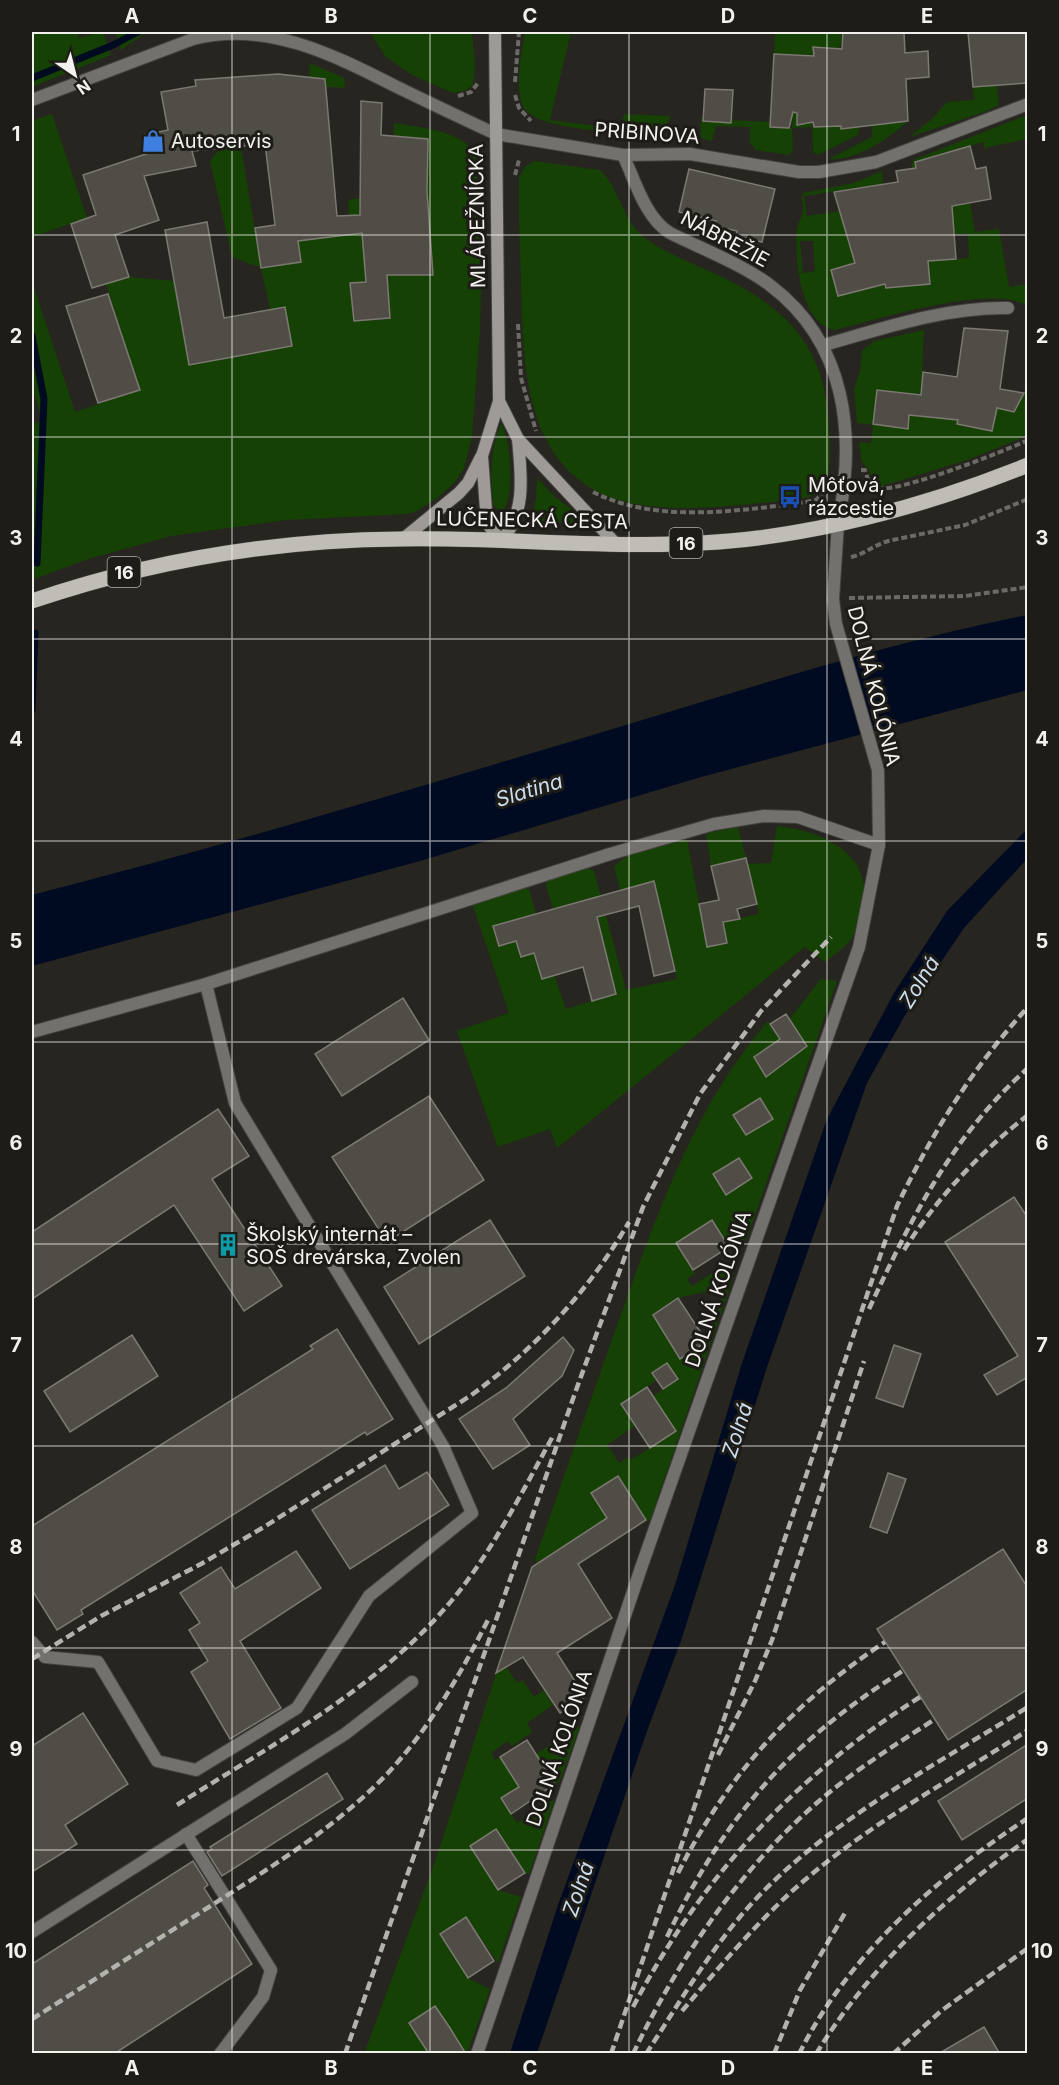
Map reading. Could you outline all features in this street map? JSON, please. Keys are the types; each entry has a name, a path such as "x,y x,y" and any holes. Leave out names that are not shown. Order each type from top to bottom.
{"main road":[{"name":"LUČENECKÁ CESTA","path":"32,601 100,578 219,552 327,540 403,538 616,544 685,543 756,538 838,523 933,500 1028,465"}],"street":[{"name":"MLÁDEŽNÍCKA","path":"495,32 499,401"},
{"name":"PRIBINOVA","path":"32,100 171,46 205,36 238,33 274,38 323,51 496,134 623,155 690,154 799,172 844,169 911,150 1028,104"},
{"name":"NÁBREŽIE","path":"623,155 646,204 659,224 670,233 769,285 796,310 824,345 838,386 844,473 844,491 838,523"},
{"path":"824,345 937,315 968,310 1008,308"},
{"path":"499,401 518,439 616,544"},
{"path":"403,538 468,483 482,456 499,401"},
{"path":"482,456 487,523 501,541 515,523 519,504 522,483 518,439"},
{"name":"DOLNÁ KOLÓNIA","path":"477,2054 641,1568 859,947 879,845 878,770 836,624 833,598 838,523"},
{"path":"32,1032 206,984 610,854 714,824 764,816 798,817 879,845"},
{"path":"32,1642 45,1657 98,1662 157,1761 196,1770 297,1708 369,1596 472,1513 443,1446 235,1103 206,984"},
{"path":"32,1932 345,1734 411,1682"},
{"path":"186,1834 271,1970 263,1997 220,2053"}],"path":[{"path":"519,32 515,90 516,101 523,114"},
{"path":"514,179 519,160"},
{"path":"517,312 521,378 537,434"},
{"path":"591,491 616,502 668,511 760,507 816,500 825,489 827,476 865,470 870,484 877,488 891,488 974,462 1028,440"},
{"path":"835,560 863,554 876,544 965,525 1028,499"},
{"path":"833,598 965,596 1028,587"}],"green space":[{"path":"32,32 77,32 79,38 103,32 111,55 32,87 32,57 34,56"},
{"path":"115,32 147,32 121,50"},
{"path":"370,32 472,32 475,66 473,85 465,91 453,93 412,75 385,56"},
{"path":"525,32 571,32 550,120 621,129 624,114 670,116 665,130 652,135 582,129 544,121 530,114 523,106 519,89"},
{"path":"775,32 843,32 840,48 814,47 815,95 810,96 812,127 792,128 797,55 774,54"},
{"path":"967,32 1011,32 1015,84 997,85 999,105 987,111 909,137 932,119 947,102 974,100 973,87 989,86 988,68 971,69"},
{"path":"310,63 344,78 345,88 326,87 309,77"},
{"path":"52,114 87,218 35,236 32,231 32,121"},
{"path":"1027,115 1027,139 984,148 983,142 916,162 916,167 911,169 913,160"},
{"path":"701,118 731,123 731,120 771,122 771,127 792,128 793,150 789,155 756,150 750,143 750,127 716,126 712,141 701,138"},
{"path":"908,121 872,148 840,159 829,159 872,137 872,126"},
{"path":"394,123 452,135 470,147 474,155 477,177 475,213 483,213 480,330 472,436 464,469 456,481 436,499 415,512 286,520 171,536 88,559 32,580 32,424 42,420 32,386 32,281 75,412 140,390 106,284 129,277 174,281 189,364 291,346 285,307 270,309 261,268 232,257 210,161 220,149 241,147 261,267 300,262 298,241 340,236 339,219 349,218 348,200 360,198 367,282 350,284 354,321 390,319 381,214 433,274 427,191 428,139 394,136"},
{"path":"841,126 841,129 859,127 858,135 818,155 813,152 812,127"},
{"path":"534,161 600,170 612,186 631,222 645,238 671,254 750,292 776,311 796,331 811,353 821,378 827,406 830,437 829,473 825,475 818,494 801,499 800,493 781,496 781,501 719,507 652,506 613,498 583,483 561,462 545,437 534,408 527,377 524,345 519,177 525,167"},
{"path":"882,171 883,184 804,196 807,216 840,211 855,263 831,270 838,296 885,285 886,288 929,284 925,235 942,260 969,258 968,234 954,234 951,205 970,202 975,232 999,229 1009,287 1027,284 1027,306 1010,300 962,301 905,312 835,330 823,325 814,316 807,303 798,272 796,241 803,211 802,195 854,183","holes":["800,241 813,241 815,271 803,273"]},
{"path":"924,330 921,395 877,390 874,424 907,429 909,416 906,409 917,415 958,420 958,424 991,431 997,408 1014,412 1027,386 1027,436 967,460 882,486 875,482 862,463 859,442 871,443 873,425 857,423 854,389 860,371 862,351 874,341"},
{"path":"501,424 509,455 510,483 506,506 501,512 494,506 492,476 493,454"},
{"path":"537,478 555,497 589,522 587,524 531,521 536,499"},
{"path":"777,826 813,834 830,841 855,863 862,878 864,895 855,932 850,941 825,962 805,947 557,1148 550,1129 498,1147 457,1031 509,1013 472,903 523,888 529,889 536,914 493,927 499,946 516,941 521,957 534,953 542,978 554,975 566,1009 615,994 593,901 590,898 553,909 546,885 549,880 588,868 594,871 626,990 677,979 654,881 620,890 614,866 627,856 687,839 707,946 727,943 723,922 759,914 747,864 771,863"},
{"path":"738,827 746,858 711,866 706,833"},
{"path":"821,979 837,981 747,1238 729,1247 712,1220 676,1243 695,1273 687,1279 692,1286 722,1267 733,1278 650,1521 646,1520 617,1476 591,1493 607,1518 537,1563 535,1559 616,1328 645,1247 678,1167 718,1090 741,1055 768,1021 780,1039 754,1057 766,1076 807,1046 789,1020","holes":["726,1287 707,1344 680,1359 653,1315 678,1298","667,1363 678,1379 653,1396 676,1431 631,1460 629,1457 619,1463 607,1445 635,1426 621,1404 657,1380 653,1373"]},
{"path":"506,1667 517,1683 523,1680 534,1697 544,1690 553,1705 527,1723 532,1732 512,1746 508,1741 491,1753 495,1760 500,1757 526,1798 501,1799 517,1823 555,1799 529,1874 525,1873 496,1829 470,1846 498,1890 521,1897 498,1963 466,1918 440,1934 468,1978 490,1989 468,2051 464,2050 435,2006 409,2023 429,2053 364,2054 437,1856 496,1674"},
{"path":"580,1726 560,1781 555,1784 536,1754"}],"water":[{"name":"Slatina","path":"1027,615 1027,690 701,777 420,861 32,966 32,895 330,813 826,665 926,638"},
{"name":"Zolná","path":"1027,829 1027,859 964,928 904,1017 867,1083 766,1370 682,1638 647,1731 537,2053 510,2053 558,1905 675,1585 742,1363 827,1119 894,993 947,911"}],"building":[{"path":"843,32 904,32 905,53 928,51 929,77 906,79 908,121 841,129 841,126 814,127 813,122 797,125 797,113 793,112 789,128 770,127 774,54 814,56 813,47 842,49"},
{"path":"968,32 1028,32 1028,83 973,87"},
{"path":"278,74 325,79 337,216 360,215 361,101 382,103 381,135 428,139 427,191 433,275 387,275 390,318 354,321 350,283 366,282 362,233 298,241 301,262 261,268 255,228 275,225 265,144 192,151 196,166 144,176 159,220 115,235 129,277 92,288 71,224 96,215 83,175 152,152 149,134 168,130 161,92 196,86 195,80"},
{"path":"705,89 733,90 731,123 703,121"},
{"path":"970,146 976,169 986,167 991,199 952,206 956,259 928,261 930,284 886,288 885,284 838,296 831,270 855,263 834,192 898,182 896,171 916,168 915,162"},
{"path":"689,169 775,189 762,242 736,236 737,231 715,226 716,221 679,212"},
{"path":"207,222 224,318 285,307 292,346 189,365 165,230"},
{"path":"108,294 140,390 98,403 66,306"},
{"path":"964,328 1008,331 1000,389 1024,393 1014,412 997,408 992,431 957,424 958,420 909,415 908,429 873,424 877,390 921,395 923,372 957,377"},
{"path":"746,858 757,904 737,909 740,919 723,922 727,943 707,947 699,904 719,900 711,866"},
{"path":"654,881 675,971 654,976 639,906 597,917 616,994 592,1001 583,967 542,979 534,953 521,957 516,941 499,946 493,926"},
{"path":"403,998 429,1040 342,1096 315,1054"},
{"path":"786,1014 807,1046 766,1077 754,1057 780,1039 770,1024"},
{"path":"429,1096 484,1180 387,1242 332,1157"},
{"path":"760,1098 773,1119 746,1135 733,1115"},
{"path":"218,1109 249,1156 212,1179 282,1286 244,1311 174,1205 32,1299 32,1232"},
{"path":"739,1158 752,1178 726,1195 713,1174"},
{"path":"1014,1197 1028,1218 1028,1377 997,1395 984,1375 1018,1356 945,1242"},
{"path":"490,1220 525,1276 419,1344 384,1287"},
{"path":"712,1220 729,1247 693,1270 676,1243"},
{"path":"678,1298 707,1342 680,1359 653,1315"},
{"path":"337,1329 393,1419 367,1435 365,1432 81,1610 83,1614 57,1630 32,1590 32,1526 313,1349 310,1346"},
{"path":"132,1335 158,1376 70,1432 44,1391"},
{"path":"563,1337 574,1350 562,1376 513,1419 530,1445 493,1469 459,1419 506,1388"},
{"path":"894,1345 921,1354 903,1407 876,1398"},
{"path":"667,1363 678,1379 663,1389 652,1373"},
{"path":"647,1387 676,1431 650,1448 621,1404"},
{"path":"385,1465 399,1489 427,1472 449,1505 350,1569 312,1510"},
{"path":"888,1473 906,1479 887,1533 870,1527"},
{"path":"618,1476 646,1520 578,1564 612,1618 557,1653 585,1697 560,1713 523,1657 496,1673 532,1567 607,1518 591,1493"},
{"path":"1003,1549 1028,1588 1028,1689 948,1740 877,1629"},
{"path":"296,1551 321,1588 240,1641 281,1708 230,1739 191,1672 208,1661 189,1630 200,1623 180,1593 221,1567 235,1589"},
{"path":"83,1713 128,1784 65,1825 77,1844 32,1872 32,1746"},
{"path":"527,1740 555,1784 511,1814 501,1798 519,1787 500,1757"},
{"path":"1028,1744 1028,1798 962,1840 938,1801"},
{"path":"327,1773 343,1799 222,1876 207,1852 212,1849 210,1847"},
{"path":"496,1829 525,1873 498,1890 470,1846"},
{"path":"193,1861 208,1885 204,1888 252,1964 114,2054 32,2054 32,1964"},
{"path":"466,1917 494,1961 468,1978 440,1934"},
{"path":"435,2006 466,2054 429,2054 409,2023"},
{"path":"984,2027 1000,2054 938,2054"}],"waterway":[{"path":"32,78 113,45 138,32"},
{"path":"32,336 44,399 37,563"},
{"path":"32,710 35,633"}],"railway":[{"path":"345,2054 575,1393 643,1207 700,1094 761,1011 831,937"},
{"path":"611,2054 897,1206 924,1153 955,1102 989,1053 1028,1007"},
{"path":"869,1309 901,1242 955,1150 1001,1094 1028,1068"},
{"path":"904,1250 930,1212 960,1177 1028,1115"},
{"path":"32,1659 101,1616 201,1564 264,1527 470,1396 516,1359 558,1318 596,1272 629,1222"},
{"path":"718,1755 755,1681 772,1640 864,1361"},
{"path":"177,1805 294,1732 370,1679 405,1649 437,1617 479,1564 553,1436"},
{"path":"32,2019 279,1862 367,1794 403,1756 431,1719 489,1618"},
{"path":"678,1873 718,1804 766,1743 821,1690 885,1642"},
{"path":"667,1937 712,1854 764,1785 827,1725 863,1697 904,1670"},
{"path":"633,2007 660,1959 690,1914 721,1872 756,1832 833,1760 875,1727 920,1697"},
{"path":"646,2054 724,1937 754,1901 784,1872 816,1845 884,1796 1028,1707"},
{"path":"633,2054 651,2018 691,1950 713,1917 763,1856 819,1801 876,1758 935,1719"},
{"path":"682,2011 761,1921 817,1870 905,1807 1028,1730"},
{"path":"799,2054 819,2018 843,1983 898,1921 960,1866 1028,1818"},
{"path":"816,2054 860,1992 911,1936 967,1885 1028,1839"},
{"path":"774,2054 800,1990 845,1913"},
{"path":"893,2054 941,2011 1028,1948"}],"place":[{"name":"Autoservis","path":"153,141"},
{"name":"Môťová, rázcestie","path":"790,497"},
{"name":"Školský internát – SOŠ drevárska, Zvolen","path":"228,1245"}]}
